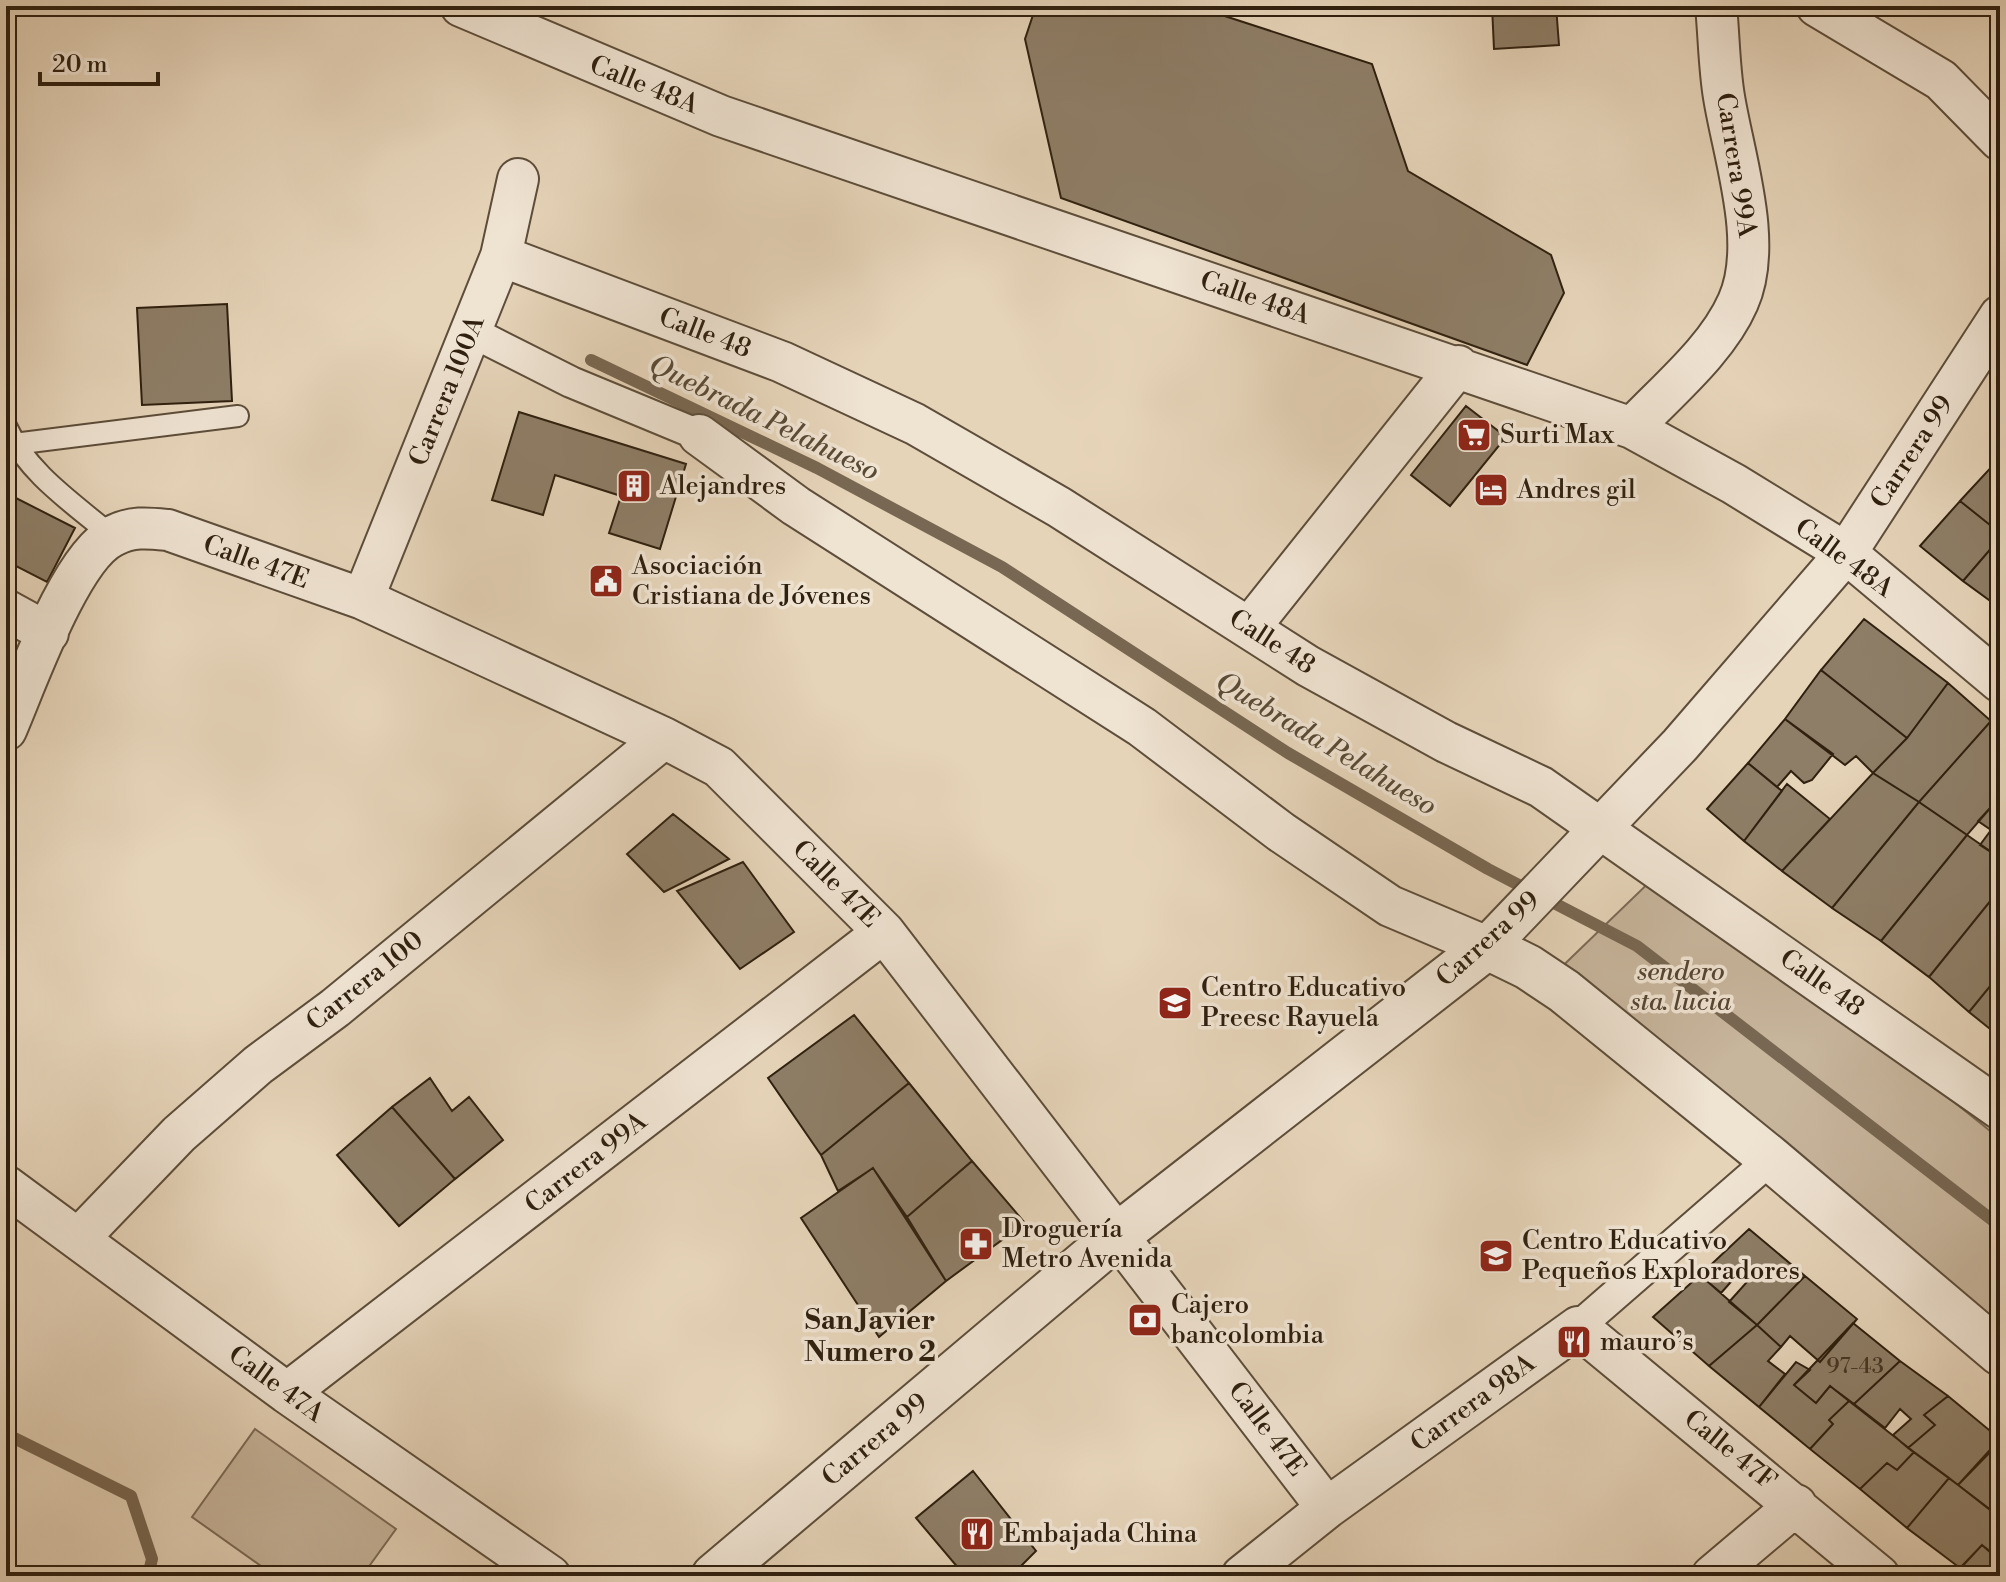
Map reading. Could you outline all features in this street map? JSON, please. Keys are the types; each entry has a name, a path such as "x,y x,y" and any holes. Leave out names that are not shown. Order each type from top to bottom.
{"street":[{"name":"Calle 48A","path":"461,6 721,116 1632,428 1734,484 1846,553 2000,682"},
{"name":"Carrera 99A","path":"1632,428 1699,357 1737,305 1746,283 1750,258 1746,220 1724,93 1716,6"},
{"path":"1817,6 1941,80 2000,140"},
{"name":"Carrera 100A","path":"363,599 501,256 518,179"},
{"name":"Calle 48","path":"501,256 782,362 915,424 1059,507 1384,709 1541,787 1593,837 2000,1109"},
{"name":"Carrera 99","path":"714,1576 1118,1235 1494,940 1680,745 1846,553 2000,316"},
{"path":"472,332 561,377 699,435 796,506 1142,727 1281,832 1390,906 1494,940 1564,991 1771,1159 2000,1353"},
{"path":"1250,627 1458,366"},
{"name":"Calle 47E","path":"126,531 168,530 363,599 664,738 719,767 884,932 1327,1508"},
{"path":"6,730 80,568 126,531"},
{"path":"6,610 48,633"},
{"name":"Carrera 100","path":"79,1238 179,1134 258,1065 335,1008 664,738"},
{"name":"Carrera 99A","path":"287,1393 884,932"},
{"name":"Carrera 98A","path":"1242,1576 1327,1508 1578,1327 1771,1159"},
{"name":"Calle 47A","path":"6,1186 287,1393 550,1576"},
{"name":"Calle 47F","path":"1578,1327 1879,1576"},
{"path":"1712,1576 1796,1505"}],"lane":[{"path":"126,531 34,470 10,435 238,416"}],"green space":[{"name":"sendero sta. lucia","path":"1664,868 2000,1139 2000,1339 1544,984"},
{"path":"255,1429 396,1529 362,1576 275,1576 192,1517"}],"building":[{"path":"500,6 534,6 526,24"},
{"path":"1036,6 1194,6 1372,64 1408,171 1551,255 1564,293 1527,365 1061,198 1025,39"},
{"path":"1492,6 1556,6 1559,45 1494,49"},
{"path":"227,304 232,401 142,405 137,308"},
{"path":"1466,406 1506,437 1450,506 1411,475"},
{"name":"Alejandres","path":"519,412 686,464 660,549 609,533 621,496 555,475 543,515 492,500"},
{"path":"1996,462 2000,465 2000,533 1960,501"},
{"path":"6,493 75,528 47,582 6,561"},
{"path":"1960,501 2000,533 2000,538 1963,581 1920,546"},
{"path":"2000,538 2000,608 1963,581"},
{"path":"1864,619 1948,683 1907,738 1821,670"},
{"path":"1821,670 1907,738 1873,773 1856,756 1845,765 1785,719"},
{"path":"1948,683 1991,721 1919,802 1873,773 1907,738"},
{"path":"1785,719 1833,754 1812,780 1804,783 1791,771 1777,787 1748,763"},
{"path":"1991,721 2000,728 2000,797 1967,835 1919,802"},
{"path":"1748,763 1782,791 1744,841 1707,809"},
{"path":"1873,773 1919,802 1832,908 1782,871"},
{"path":"1787,784 1830,819 1782,871 1744,841"},
{"path":"2000,797 2000,858 1980,845 1991,830 1978,821"},
{"path":"1919,802 1967,835 1881,941 1832,908"},
{"path":"673,814 729,859 664,892 627,854"},
{"path":"1967,835 2000,858 2000,889 1929,977 1881,941"},
{"path":"743,862 794,932 740,969 677,891"},
{"path":"2000,889 2000,974 1969,1012 1929,977"},
{"path":"2000,974 2000,1037 1969,1012"},
{"path":"854,1015 909,1083 821,1155 768,1078"},
{"path":"430,1078 452,1111 469,1097 503,1140 455,1179 392,1107"},
{"path":"909,1083 972,1161 907,1217 873,1168 838,1191 821,1155"},
{"path":"392,1107 455,1179 399,1226 337,1155"},
{"path":"972,1161 1025,1223 946,1281 907,1217"},
{"path":"873,1168 946,1281 879,1337 801,1218"},
{"path":"1749,1229 1805,1276 1757,1325 1729,1302 1747,1282 1737,1275 1721,1293 1700,1275"},
{"path":"1700,1275 1757,1325 1709,1366 1653,1317"},
{"path":"1805,1276 1857,1319 1820,1362 1790,1336 1781,1347 1757,1325"},
{"path":"1853,1323 1900,1361 1854,1404 1830,1386 1816,1403 1794,1385"},
{"path":"1757,1325 1781,1347 1768,1361 1785,1374 1759,1407 1709,1366"},
{"path":"1900,1361 1948,1396 1924,1415 1935,1425 1908,1448 1893,1435 1911,1419 1900,1409 1885,1428 1854,1404"},
{"path":"1796,1362 1810,1370 1794,1385 1816,1403 1830,1386 1849,1401 1829,1420 1833,1424 1810,1449 1759,1407"},
{"path":"1948,1396 2000,1439 1958,1485 1908,1448 1935,1425 1924,1415"},
{"path":"1849,1401 1914,1452 1897,1470 1887,1463 1860,1489 1810,1449 1833,1424 1829,1420"},
{"path":"2000,1442 2000,1496 1989,1509 1958,1485"},
{"path":"1914,1452 1949,1478 1907,1528 1860,1489 1887,1463 1897,1470"},
{"name":"Embajada China","path":"973,1471 1036,1551 1011,1576 965,1576 916,1518"},
{"path":"1949,1478 2000,1517 2000,1542 1991,1552 1982,1545 1960,1568 1907,1528"},
{"path":"1982,1545 2000,1561 2000,1576 1956,1573"}],"waterway":[{"name":"Quebrada Pelahueso","path":"591,360 817,468 1002,567 1288,753 1488,869 1637,946 2000,1226"},
{"path":"6,1434 131,1496 152,1559 148,1576"}],"place":[{"name":"Surti Max","path":"1474,435"},
{"name":"Alejandres","path":"634,486"},
{"name":"Andres gil","path":"1491,490"},
{"name":"Asociación Cristiana de Jóvenes","path":"606,581"},
{"name":"Centro Educativo Preesc Rayuela","path":"1175,1003"},
{"name":"Droguería Metro Avenida","path":"976,1244"},
{"name":"Centro Educativo Pequeños Exploradores","path":"1496,1256"},
{"name":"Cajero bancolombia","path":"1145,1320"},
{"name":"mauro’s","path":"1574,1342"},
{"name":"Embajada China","path":"977,1534"}],"district":[{"name":"San Javier Numero 2","path":"870,1336"}]}
